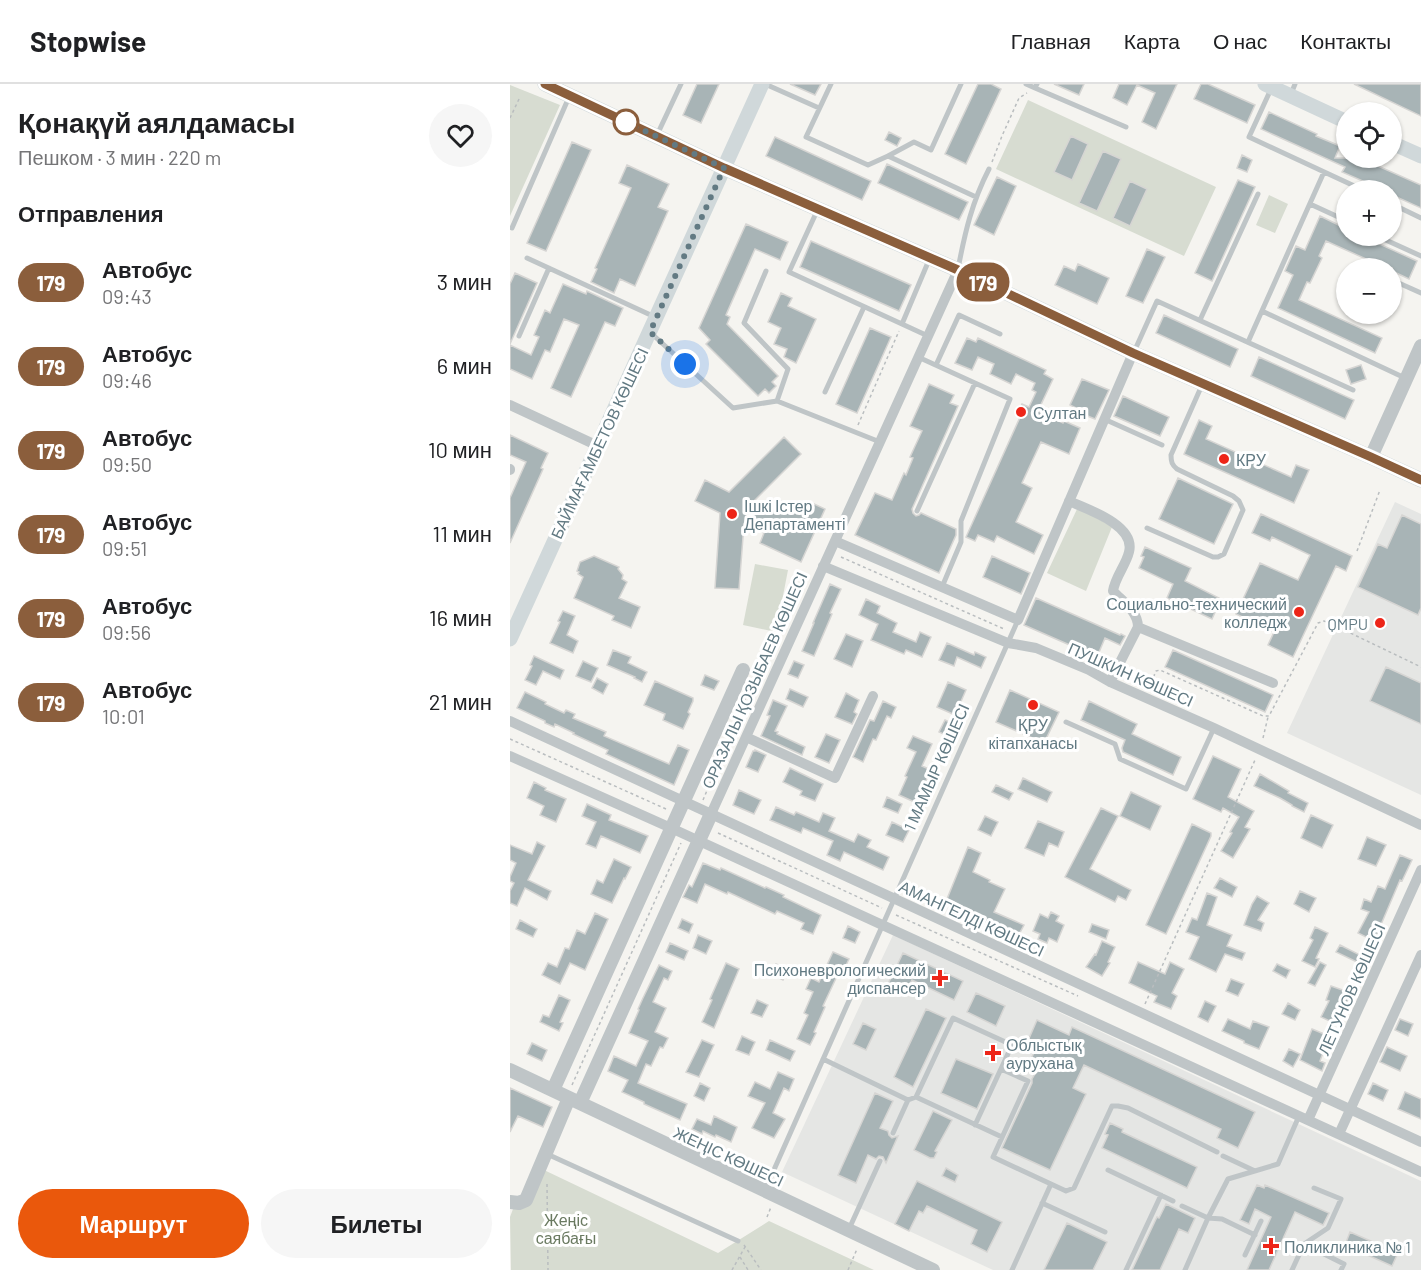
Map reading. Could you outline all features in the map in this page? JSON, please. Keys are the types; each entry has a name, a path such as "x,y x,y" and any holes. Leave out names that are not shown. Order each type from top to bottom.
{"main road":[{"path":"545,84 724,168 958,270 1133,353 1421,480"},
{"name":"БАЙМАҒАМБЕТОВ КӨШЕСІ","path":"510,639 764,84"},
{"path":"1269,86 1293,90 1336,115"},
{"path":"1402,147 1421,156"}],"street":[{"name":"ОРАЗАЛЫ ҚОЗЫБАЕВ КӨШЕСІ","path":"510,1202 519,1203 526,1200 545,1153 699,841 705,827 705,811 746,737 958,270"},
{"path":"1371,457 1421,346"},
{"name":"1 МАМЫР КӨШЕСІ","path":"1014,618 1069,501 1133,353"},
{"path":"510,405 598,446"},
{"path":"1069,501 1118,525 1130,542 1130,548 1113,591 1136,617 1138,627 1110,682"},
{"path":"832,547 942,587 1014,618"},
{"name":"ПУШКИН КӨШЕСІ","path":"824,566 1003,642 1036,648 1089,670 1110,682 1421,825"},
{"path":"1138,627 1273,683"},
{"name":"ОРАЗАЛЫ ҚОЗЫБАЕВ КӨШЕСІ","path":"552,1090 684,801 749,672"},
{"path":"746,737 835,778 873,696"},
{"name":"АМАНГЕЛДІ КӨШЕСІ","path":"510,721 1421,1142"},
{"path":"510,756 1421,1172"},
{"name":"ЛЕТУНОВ КӨШЕСІ","path":"1304,1118 1319,1095 1421,870"},
{"path":"1339,1134 1421,955"},
{"name":"ЖЕҢІС КӨШЕСІ","path":"510,1070 933,1270"}],"lane":[{"path":"657,136 681,84"},
{"path":"764,84 819,108"},
{"path":"831,84 806,137 868,165 914,142 931,150 962,84"},
{"path":"1026,84 1036,86 1126,127"},
{"path":"1269,86 1249,137 1341,180"},
{"path":"513,228 569,95"},
{"path":"888,156 976,197"},
{"path":"958,270 968,222 976,197 990,169"},
{"path":"1248,342 1324,172"},
{"path":"1200,320 1258,194"},
{"path":"1310,204 1336,216"},
{"path":"818,209 789,272 928,336"},
{"path":"1402,209 1421,218"},
{"path":"1399,246 1421,256"},
{"path":"526,258 656,317"},
{"path":"902,324 930,258"},
{"path":"519,336 549,268"},
{"path":"766,271 744,323 788,369 777,401"},
{"path":"1402,284 1421,293"},
{"path":"1133,353 1157,301 1353,390"},
{"path":"825,392 864,307"},
{"path":"1262,311 1406,379"},
{"path":"936,365 959,315 1000,334"},
{"path":"650,332 733,408 777,401 880,442"},
{"path":"918,357 1010,399 961,521 961,542 942,587"},
{"path":"917,511 975,383"},
{"path":"1147,528 1213,557 1218,557 1224,554 1243,510 1239,501 1233,496 1178,469 1171,461 1171,455 1202,383"},
{"path":"1104,419 1162,445"},
{"name":"1 МАМЫР КӨШЕСІ","path":"764,1191 883,925 1014,618"},
{"path":"1066,722 1115,744 1120,759 1186,789 1214,728"},
{"path":"893,1133 908,1100 916,1097 953,1018 1012,1045 975,1125"},
{"path":"823,1059 908,1100"},
{"path":"1001,1069 1028,1081 993,1156 1066,1191 1074,1188 1112,1106 1128,1108 1217,1152"},
{"path":"916,1097 1002,1137"},
{"path":"1185,1270 1228,1179 1278,1164 1304,1118"},
{"path":"545,1153 738,1241"},
{"path":"1224,1156 1255,1171"},
{"path":"849,1230 880,1161"},
{"path":"1108,1170 1173,1201"},
{"path":"1012,1270 1051,1184"},
{"path":"1292,1270 1304,1244 1328,1228 1341,1199 1314,1188"},
{"path":"1126,1270 1161,1195"},
{"path":"1042,1203 1105,1232"},
{"path":"1182,1206 1208,1218 1222,1219 1255,1234"},
{"path":"1245,1256 1261,1221"},
{"path":"1304,1244 1344,1264 1341,1270"}],"path":[{"path":"510,118 520,97"},
{"path":"990,169 1019,98"},
{"path":"855,432 902,324"},
{"path":"1357,551 1380,490"},
{"path":"832,547 1004,629"},
{"path":"1003,642 1004,629 1014,618"},
{"path":"1141,1012 1260,749 1269,716 1318,623 1324,621 1421,667"},
{"path":"1145,697 1156,671 1160,670 1263,716 1269,716"},
{"path":"705,811 749,672"},
{"path":"510,740 678,814"},
{"path":"705,827 888,911"},
{"path":"572,1099 685,834"},
{"path":"896,915 1081,998"},
{"path":"547,1184 548,1270"},
{"path":"848,1270 863,1237"},
{"path":"738,1241 745,1246 761,1270"},
{"path":"732,1270 745,1246"},
{"path":"740,1256 748,1270"}],"shaded area":[{"name":"QMPU","path":"1395,502 1421,514 1421,795 1287,733"},
{"name":"Облыстық аурухана","path":"893,935 1421,1181 1421,1270 993,1270 782,1172"}],"green space":[{"path":"510,85 560,105 510,216"},
{"path":"1028,100 1216,187 1184,256 996,169"},
{"path":"1269,195 1288,204 1275,233 1256,225"},
{"path":"1078,507 1112,527 1086,591 1047,573"},
{"path":"755,564 788,570 776,632 743,625"},
{"name":"Жеңіс саябағы","path":"544,1170 718,1253 769,1221 874,1270 511,1270 510,1217 513,1209 525,1207 532,1202"}],"building":[{"path":"697,84 719,84 701,123 683,115"},
{"path":"790,84 821,84 815,95"},
{"path":"978,84 991,84 1001,89 966,164 945,154"},
{"path":"1054,84 1084,84 1079,95"},
{"path":"1119,84 1177,84 1156,129 1142,122 1155,93 1137,85 1127,105 1113,98"},
{"path":"1201,84 1208,84 1255,105 1247,123 1194,99"},
{"path":"1354,84 1421,84 1421,116 1402,107 1402,102 1392,102"},
{"path":"1269,112 1336,144 1336,163 1261,129"},
{"path":"889,132 901,138 897,146 885,140"},
{"path":"1071,136 1088,144 1072,180 1054,172"},
{"path":"775,137 871,181 862,200 766,156"},
{"path":"572,142 591,150 546,251 527,243"},
{"path":"1103,151 1121,159 1097,211 1079,203"},
{"path":"1242,155 1252,160 1247,172 1237,168"},
{"path":"887,164 968,202 959,220 878,183"},
{"path":"627,165 669,184 658,207 668,211 635,286 620,279 614,293 591,282 597,269 595,268 631,188 619,183"},
{"path":"1344,168 1383,168 1421,185 1421,208 1402,199 1402,180 1360,180 1342,172"},
{"path":"997,177 1016,186 994,235 974,225"},
{"path":"1238,180 1255,187 1212,281 1195,273"},
{"path":"1130,181 1147,189 1130,226 1113,218"},
{"path":"1320,216 1336,224 1336,246 1326,241 1319,256 1322,258 1299,300 1336,317 1336,324 1351,324 1382,338 1375,353 1278,308 1293,275 1285,271 1296,246 1305,250"},
{"path":"746,224 788,242 780,260 755,249 726,315 730,317 727,324 778,376 772,382 776,386 769,393 765,389 758,396 706,344 710,340 699,328"},
{"path":"811,241 911,285 899,311 800,267"},
{"path":"1337,246 1384,246 1417,261 1409,279 1402,276 1402,258 1364,258"},
{"path":"1147,249 1165,257 1143,303 1126,296"},
{"path":"1078,264 1109,278 1097,304 1055,285 1064,266 1075,271"},
{"path":"515,273 537,283 510,344 510,284"},
{"path":"563,284 586,294 587,291 623,308 615,326 605,322 571,397 551,388 579,325 564,319 550,352 545,350 532,379 510,369 510,345 531,355 539,337 534,335 545,310 550,313"},
{"path":"781,293 792,298 788,306 816,319 796,363 784,357 787,349 774,344 781,328 768,322"},
{"path":"1164,315 1238,349 1230,367 1156,333"},
{"path":"870,328 891,337 857,413 836,404"},
{"path":"967,338 976,342 978,338 1046,370 1044,374 1053,379 1038,411 1080,428 1069,454 1041,442 1022,483 1032,488 1016,522 1043,535 1034,554 997,536 994,542 978,535 975,541 966,537 1021,415 1018,413 1022,404 1029,407 1036,392 1032,390 1035,383 1016,374 1011,384 990,374 994,364 978,357 972,370 955,363"},
{"path":"1259,357 1354,400 1345,419 1251,376"},
{"path":"1361,365 1366,379 1351,384 1346,370"},
{"path":"1082,379 1109,390 1095,419 1070,405"},
{"path":"929,384 954,395 950,403 958,406 912,509 916,516 921,513 956,529 956,535 939,573 855,535 875,493 892,500 904,473 906,475 913,458 910,457 922,431 910,426"},
{"path":"1123,396 1169,417 1160,436 1114,416"},
{"name":"КРУ","path":"1199,420 1212,426 1206,439 1291,477 1296,465 1309,470 1294,503 1184,454"},
{"path":"510,435 548,453 510,543 510,498 526,462 510,455"},
{"name":"Ішкі Істер Департаменті","path":"784,437 801,454 754,501 774,511 779,500 806,512 810,502 825,509 801,562 760,543 764,533 744,524 739,589 715,588 720,513 695,501 705,480 729,492"},
{"path":"1178,478 1233,504 1214,544 1159,519"},
{"name":"Социально-технический колледж","path":"1261,514 1352,556 1346,571 1336,566 1293,657 1268,645 1274,632 1236,614 1260,563 1298,580 1310,555 1272,537 1270,541 1252,533"},
{"path":"1402,515 1421,524 1421,608 1418,615 1358,587 1378,544 1387,548"},
{"path":"1145,547 1191,568 1185,581 1219,598 1212,619 1167,598 1173,584 1139,568"},
{"path":"594,556 619,567 623,575 622,579 627,582 619,598 640,607 631,628 612,620 614,616 574,598 583,577 577,571 580,562"},
{"path":"992,556 1030,573 1021,594 983,577"},
{"path":"830,584 841,589 814,656 802,651"},
{"path":"1036,598 1125,636 1120,645 1105,638 1097,657 1024,625"},
{"path":"866,599 880,606 877,613 897,623 893,632 916,642 920,632 931,637 922,657 906,650 904,654 871,640 878,624 859,615"},
{"path":"563,611 575,616 567,635 578,641 573,653 550,643"},
{"path":"846,634 863,641 852,667 834,659"},
{"path":"947,643 974,655 975,652 986,657 981,668 957,657 954,666 939,660"},
{"path":"613,650 631,657 628,663 647,672 642,682 607,665"},
{"path":"1173,650 1273,695 1265,712 1165,667"},
{"path":"534,656 564,670 560,679 543,671 536,685 525,680"},
{"path":"583,661 598,668 591,682 576,676"},
{"path":"794,661 804,665 798,678 788,674"},
{"path":"1386,667 1421,683 1421,724 1370,701"},
{"path":"705,675 719,681 714,690 701,685"},
{"path":"597,678 608,684 603,694 592,688"},
{"path":"655,681 693,698 688,712 690,714 683,729 663,720 665,714 644,705"},
{"path":"948,682 966,690 955,715 937,707"},
{"path":"790,689 808,697 803,707 786,699"},
{"path":"1010,690 1059,712 1044,743 996,722"},
{"path":"525,692 564,713 566,710 575,714 573,718 606,732 604,736 669,764 678,745 689,750 674,785 606,754 608,750 574,733 555,724 554,727 517,708"},
{"path":"846,693 859,700 854,712 857,714 852,724 835,717"},
{"path":"773,700 787,706 775,731 805,747 802,755 761,736 770,716 767,715"},
{"path":"883,701 896,707 891,718 887,716 876,740 873,739 863,762 853,757 870,720 874,721"},
{"path":"1089,701 1137,724 1132,734 1181,757 1173,775 1123,752 1125,740 1081,720"},
{"path":"945,720 956,725 950,737 939,732"},
{"path":"826,734 840,740 829,763 815,757"},
{"path":"913,736 932,744 922,766 931,770 921,792 926,795 921,805 899,795 916,752 907,748"},
{"path":"755,750 766,755 758,772 746,767"},
{"path":"1213,756 1241,769 1228,797 1254,811 1245,827 1250,829 1233,858 1221,851 1239,817 1223,808 1221,812 1193,799"},
{"path":"790,768 823,784 815,801 800,795 802,791 783,782"},
{"path":"1260,774 1308,803 1304,812 1254,786"},
{"path":"1023,778 1052,792 1047,802 1018,789"},
{"path":"534,782 546,788 545,790 566,799 556,822 540,815 544,806 527,798"},
{"path":"996,785 1013,793 1009,800 992,792"},
{"path":"739,790 761,800 754,814 733,805"},
{"path":"1131,792 1161,806 1150,830 1120,816"},
{"path":"887,797 902,804 898,813 883,807"},
{"path":"587,804 611,815 609,820 648,836 640,853 601,836 596,848 586,844 596,822 582,816"},
{"path":"776,807 794,815 796,812 819,822 823,813 835,818 829,831 854,842 858,834 871,840 867,847 889,857 883,870 844,852 840,861 827,855 833,841 803,828 801,833 770,820"},
{"path":"1101,808 1118,816 1090,869 1131,890 1126,900 1118,896 1115,902 1065,877"},
{"path":"1311,815 1333,825 1322,848 1301,838"},
{"path":"985,816 998,822 991,836 978,830"},
{"path":"1038,821 1064,832 1058,847 1049,843 1044,856 1025,848"},
{"path":"892,822 909,830 903,842 886,835"},
{"path":"1192,824 1211,833 1211,836 1166,934 1146,925"},
{"path":"1367,837 1386,845 1376,866 1358,859"},
{"path":"537,842 545,846 528,880 551,891 547,900 525,888 517,906 510,903 510,891 514,883 510,881 510,877 516,863 510,860 510,845 532,854"},
{"path":"968,847 981,853 973,872 1005,889 994,912 1024,925 1018,936 981,920 979,925 968,921 972,911 947,899"},
{"path":"1400,855 1412,860 1402,881 1400,880 1374,941 1358,933 1369,912 1361,909 1364,899 1371,902 1378,886 1385,889"},
{"path":"614,859 631,867 612,903 591,894 597,880 603,883"},
{"path":"703,863 766,887 821,915 813,934 801,929 804,923 777,911 775,914 705,884 697,903 683,897 689,885 692,887"},
{"path":"1220,878 1237,887 1232,897 1214,888"},
{"path":"1300,891 1316,898 1309,912 1294,904"},
{"path":"1207,893 1217,897 1207,925 1232,935 1227,946 1245,953 1242,960 1225,954 1216,972 1189,959 1199,937 1186,932 1192,918 1197,920"},
{"path":"1257,896 1269,903 1258,920 1264,923 1261,931 1244,925"},
{"path":"1051,912 1059,916 1056,921 1064,925 1057,942 1049,938 1047,943 1038,939 1040,934 1033,931 1040,914 1048,918"},
{"path":"595,913 608,919 585,970 570,963 560,984 542,975 548,963 557,967 565,948 569,949 577,930 585,934"},
{"path":"682,919 693,924 689,933 678,928"},
{"path":"520,920 537,929 533,937 516,929"},
{"path":"1092,924 1109,930 1106,939 1089,932"},
{"path":"848,926 860,932 855,943 843,938"},
{"path":"1315,927 1328,933 1316,958 1319,959 1315,967 1302,961 1313,940 1310,938"},
{"path":"698,935 712,941 706,954 693,948"},
{"path":"1102,941 1115,947 1108,962 1110,963 1102,976 1086,967 1096,955"},
{"path":"670,943 688,951 684,960 666,952"},
{"path":"1340,945 1364,957 1361,964 1336,952"},
{"path":"833,952 849,959 841,976 838,974 823,1006 825,1007 810,1045 797,1039 808,1015 804,1013 813,992 806,989 811,978 819,982"},
{"name":"Психоневрологический диспансер","path":"903,953 963,981 954,1000 912,980 905,994 887,986"},
{"path":"1138,962 1165,974 1170,962 1184,969 1172,993 1177,996 1171,1009 1154,1002 1157,996 1129,983"},
{"path":"1320,962 1326,965 1315,986 1308,983"},
{"path":"726,963 739,969 714,1028 702,1022"},
{"path":"776,964 788,969 783,980 771,974"},
{"path":"1277,964 1290,970 1286,978 1273,971"},
{"path":"659,965 672,971 668,980 664,978 653,1002 666,1008 655,1032 668,1038 663,1048 660,1047 651,1066 646,1064 638,1083 687,1104 680,1120 622,1092 628,1080 608,1071 614,1056 636,1066 648,1041 629,1033"},
{"path":"1231,979 1244,984 1238,996 1226,991"},
{"path":"1331,986 1351,993 1338,1025 1321,1017 1329,1001 1326,1000"},
{"path":"976,993 1005,1006 996,1026 967,1012"},
{"path":"559,995 570,1000 560,1022 563,1023 559,1031 540,1022 543,1015 549,1017"},
{"path":"757,1000 768,1005 762,1017 751,1013"},
{"path":"1205,1001 1216,1006 1208,1022 1198,1017"},
{"path":"1288,1003 1300,1010 1295,1020 1282,1014"},
{"path":"926,1009 946,1018 913,1087 894,1077"},
{"path":"1228,1019 1250,1029 1253,1021 1269,1027 1259,1049 1222,1031"},
{"path":"1400,1019 1413,1024 1408,1036 1395,1030"},
{"path":"1037,1020 1069,1035 1072,1027 1255,1112 1238,1148 1217,1138 1221,1129 1084,1065 1073,1088 1086,1094 1050,1170 1002,1148 1036,1072 1027,1068 1036,1048 1027,1043"},
{"path":"863,1023 876,1029 866,1050 853,1044"},
{"path":"1312,1029 1329,1036 1320,1061 1325,1063 1322,1071 1300,1060"},
{"path":"742,1036 755,1042 749,1055 736,1050"},
{"path":"702,1040 714,1045 699,1077 686,1072"},
{"path":"770,1040 795,1051 790,1061 766,1050"},
{"path":"532,1043 547,1050 542,1061 527,1054"},
{"path":"1387,1047 1407,1056 1400,1071 1380,1062"},
{"path":"1289,1049 1300,1054 1293,1067 1283,1061"},
{"path":"956,1059 993,1074 977,1109 941,1093"},
{"path":"778,1072 794,1079 789,1091 784,1088 773,1113 785,1119 774,1138 752,1128 765,1103 748,1096 755,1082 770,1089"},
{"path":"700,1083 710,1088 704,1101 694,1096"},
{"path":"1373,1083 1388,1090 1383,1101 1368,1094"},
{"path":"510,1088 552,1107 543,1127 518,1116 510,1132"},
{"path":"1405,1092 1421,1099 1421,1119 1398,1109"},
{"path":"875,1093 893,1101 880,1128 888,1131 892,1138 898,1136 886,1163 883,1157 879,1156 876,1159 868,1155 856,1183 838,1175"},
{"path":"933,1111 952,1120 935,1151 937,1152 934,1158 930,1158 914,1150"},
{"path":"714,1116 737,1127 731,1142 716,1135 715,1137 703,1131 702,1134 692,1129 697,1119 711,1125"},
{"path":"1110,1123 1123,1129 1122,1132 1197,1167 1187,1188 1102,1148"},
{"path":"946,1168 958,1175 955,1182 942,1176"},
{"path":"917,1181 1002,1222 987,1252 971,1244 977,1230 927,1206 923,1213 919,1211 909,1231 895,1224"},
{"path":"1257,1185 1264,1188 1265,1185 1329,1213 1323,1225 1295,1212 1269,1270 1247,1270 1271,1217 1255,1209 1249,1224 1240,1220"},
{"path":"1166,1204 1195,1218 1188,1233 1179,1229 1160,1270 1132,1270 1157,1217 1159,1218"},
{"path":"1067,1223 1107,1242 1093,1270 1044,1270"},
{"path":"1350,1232 1398,1253 1392,1266 1345,1245"}],"bus line":[{"name":"179","path":"545,84 724,168 958,270 1133,353 1421,480"}],"place":[{"name":"Султан","path":"1021,412"},
{"name":"КРУ","path":"1224,459"},
{"name":"Ішкі Істер Департаменті","path":"732,514"},
{"name":"Социально-технический колледж","path":"1299,612"},
{"name":"QMPU","path":"1380,623"},
{"name":"ҚРУ кітапханасы","path":"1033,705"},
{"name":"Психоневрологический диспансер","path":"940,978"},
{"name":"Облыстық аурухана","path":"993,1053"},
{"name":"Поликлиника № 1","path":"1271,1246"}],"route":[{"path":"626,122 724,168 650,332 685,364"}]}
